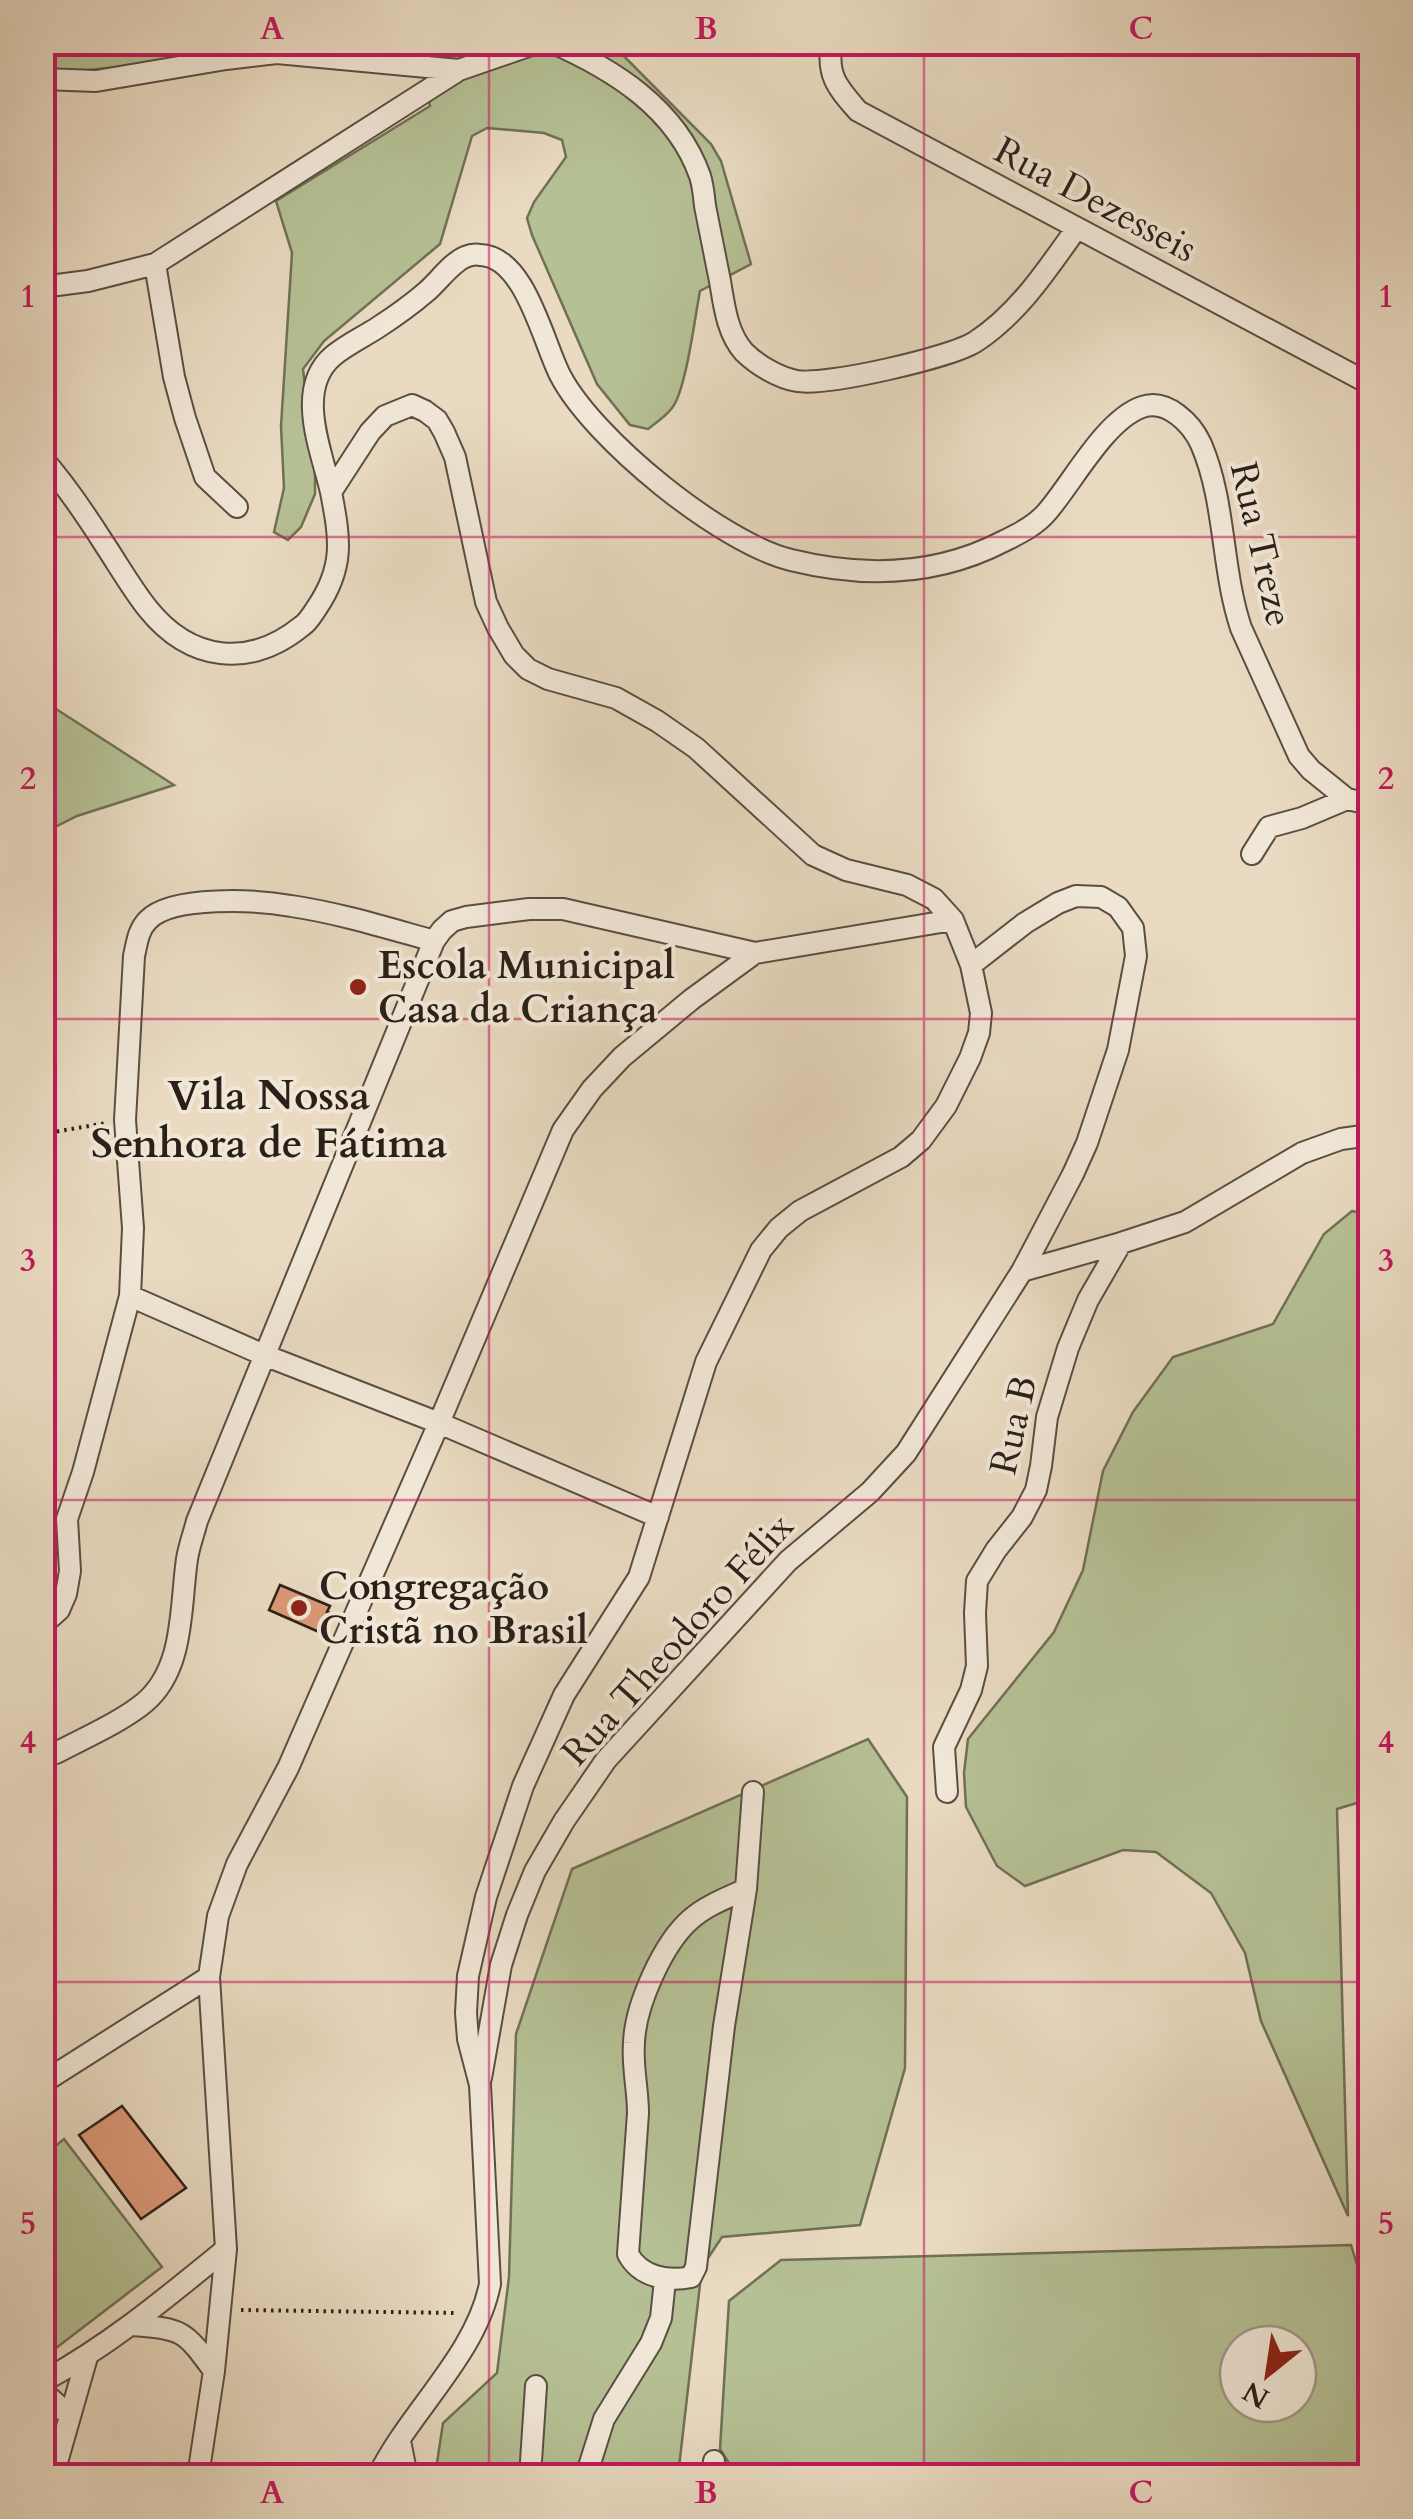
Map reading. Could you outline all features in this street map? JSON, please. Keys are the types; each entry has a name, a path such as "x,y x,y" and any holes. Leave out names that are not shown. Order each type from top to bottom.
{"street":[{"path":"42,287 88,281 155,264 460,70 540,42"},
{"path":"551,42 632,87 659,109 678,132 700,176 728,323 743,351 771,372 795,381 819,382 934,359 973,343 1011,313 1076,229"},
{"name":"Rua Dezesseis","path":"832,42 828,60 832,76 858,111 1370,384"},
{"path":"42,79 96,82 226,58 277,53 460,70"},
{"name":"Rua Treze","path":"330,492 314,427 314,391 320,372 330,358 382,326 463,258 480,254 509,267 522,286 561,377 602,430 644,470 712,523 787,560 846,572 912,571 975,556 1029,528 1045,515 1113,425 1143,406 1162,406 1191,426 1201,444 1210,470 1234,608 1299,756 1346,799 1370,804"},
{"path":"155,264 185,418 206,477 237,507"},
{"path":"42,458 64,482 148,609 173,634 206,651 239,655 273,646 306,624 332,584 339,536 330,492 385,416 412,405 425,411 437,420 454,457 486,602 514,655 528,669 548,679 616,698 657,720 696,748 813,855 846,870 925,893 953,920 971,965 981,1013 970,1058 946,1106 921,1140 901,1157 800,1210 761,1250 706,1362 639,1577 564,1694 523,1786 486,1897 468,1976 466,2013 468,2039 480,2084 490,2284 482,2314 467,2340 378,2476"},
{"path":"1252,854 1269,827 1346,799"},
{"name":"Rua Theodoro Félix","path":"480,2084 506,1948 536,1871 564,1821 606,1760 788,1561 870,1492 906,1453 1022,1272 1087,1143 1118,1050 1136,956 1134,928 1118,906 1101,897 1076,896 1025,923 971,965"},
{"path":"42,1624 59,1610 66,1594 70,1571 66,1519 84,1472 130,1296 133,1228 125,1120 134,956 146,922 158,912 182,904 288,905 434,941"},
{"path":"56,1753 140,1706 162,1683 176,1650 188,1554 197,1521 434,941 442,930 452,921 466,917 563,909 756,953 953,920"},
{"path":"198,2476 222,2310 226,2250 209,1977 218,1916 236,1864 288,1768 564,1130 592,1089 622,1058 692,999 756,953"},
{"path":"1022,1272 1185,1222 1302,1153 1341,1138 1370,1135"},
{"name":"Rua B","path":"947,1792 944,1747 971,1690 977,1666 977,1581 1036,1490 1047,1417 1068,1348 1088,1300 1120,1244"},
{"path":"130,1296 658,1516"},
{"path":"746,1890 712,1904 678,1932 662,1958 636,2025 638,2112 628,2254 640,2268 664,2280 690,2277 696,2267 724,2026 746,1890 753,1792"},
{"path":"42,2082 209,1977"},
{"path":"42,2382 88,2357 226,2250"},
{"path":"586,2476 604,2419 651,2343 660,2318 664,2280"},
{"path":"132,2325 169,2328 190,2338 214,2371"},
{"path":"52,2476 88,2357"},
{"path":"530,2476 536,2386"},
{"path":"42,2391 70,2416"},
{"path":"400,2441 408,2476"}],"path":[{"path":"42,1134 125,1120"},
{"path":"222,2310 482,2314"}],"green space":[{"path":"42,43 188,43 192,59 61,73 43,71"},
{"path":"611,43 711,144 721,161 751,264 700,291 682,386 667,414 648,429 630,425 597,384 532,235 527,218 566,157 562,140 544,133 487,128 472,136 440,244 324,341 303,369 315,494 301,527 288,540 274,532 284,488 281,426 292,253 276,201 430,106 420,58 311,46"},
{"path":"42,682 56,709 174,785 77,816 43,833"},
{"path":"1352,1211 1370,1215 1370,1799 1337,1809 1348,2216 1261,2021 1245,1953 1211,1893 1156,1852 1123,1850 1025,1886 997,1866 966,1807 964,1773 968,1739 1054,1632 1083,1570 1103,1471 1133,1412 1173,1357 1273,1324 1324,1234"},
{"path":"868,1739 907,1797 905,2068 860,2225 722,2237 702,2267 678,2476 435,2476 443,2423 497,2373 509,2277 516,2034 572,1869"},
{"path":"64,2139 162,2267 43,2358 43,2156"},
{"path":"1351,2245 1370,2307 1370,2373 1363,2396 1370,2420 1370,2476 737,2476 720,2449 729,2301 781,2260"}],"building":[{"name":"Congregação Cristã no Brasil","path":"280,1585 330,1606 327,1612 333,1614 327,1629 321,1627 319,1632 269,1610"},
{"path":"122,2106 186,2188 141,2219 79,2135"}],"place":[{"name":"Escola Municipal Casa da Criança","path":"358,987"},
{"name":"Congregação Cristã no Brasil","path":"299,1608"}],"district":[{"name":"Vila Nossa Senhora de Fátima","path":"269,1118"}]}
